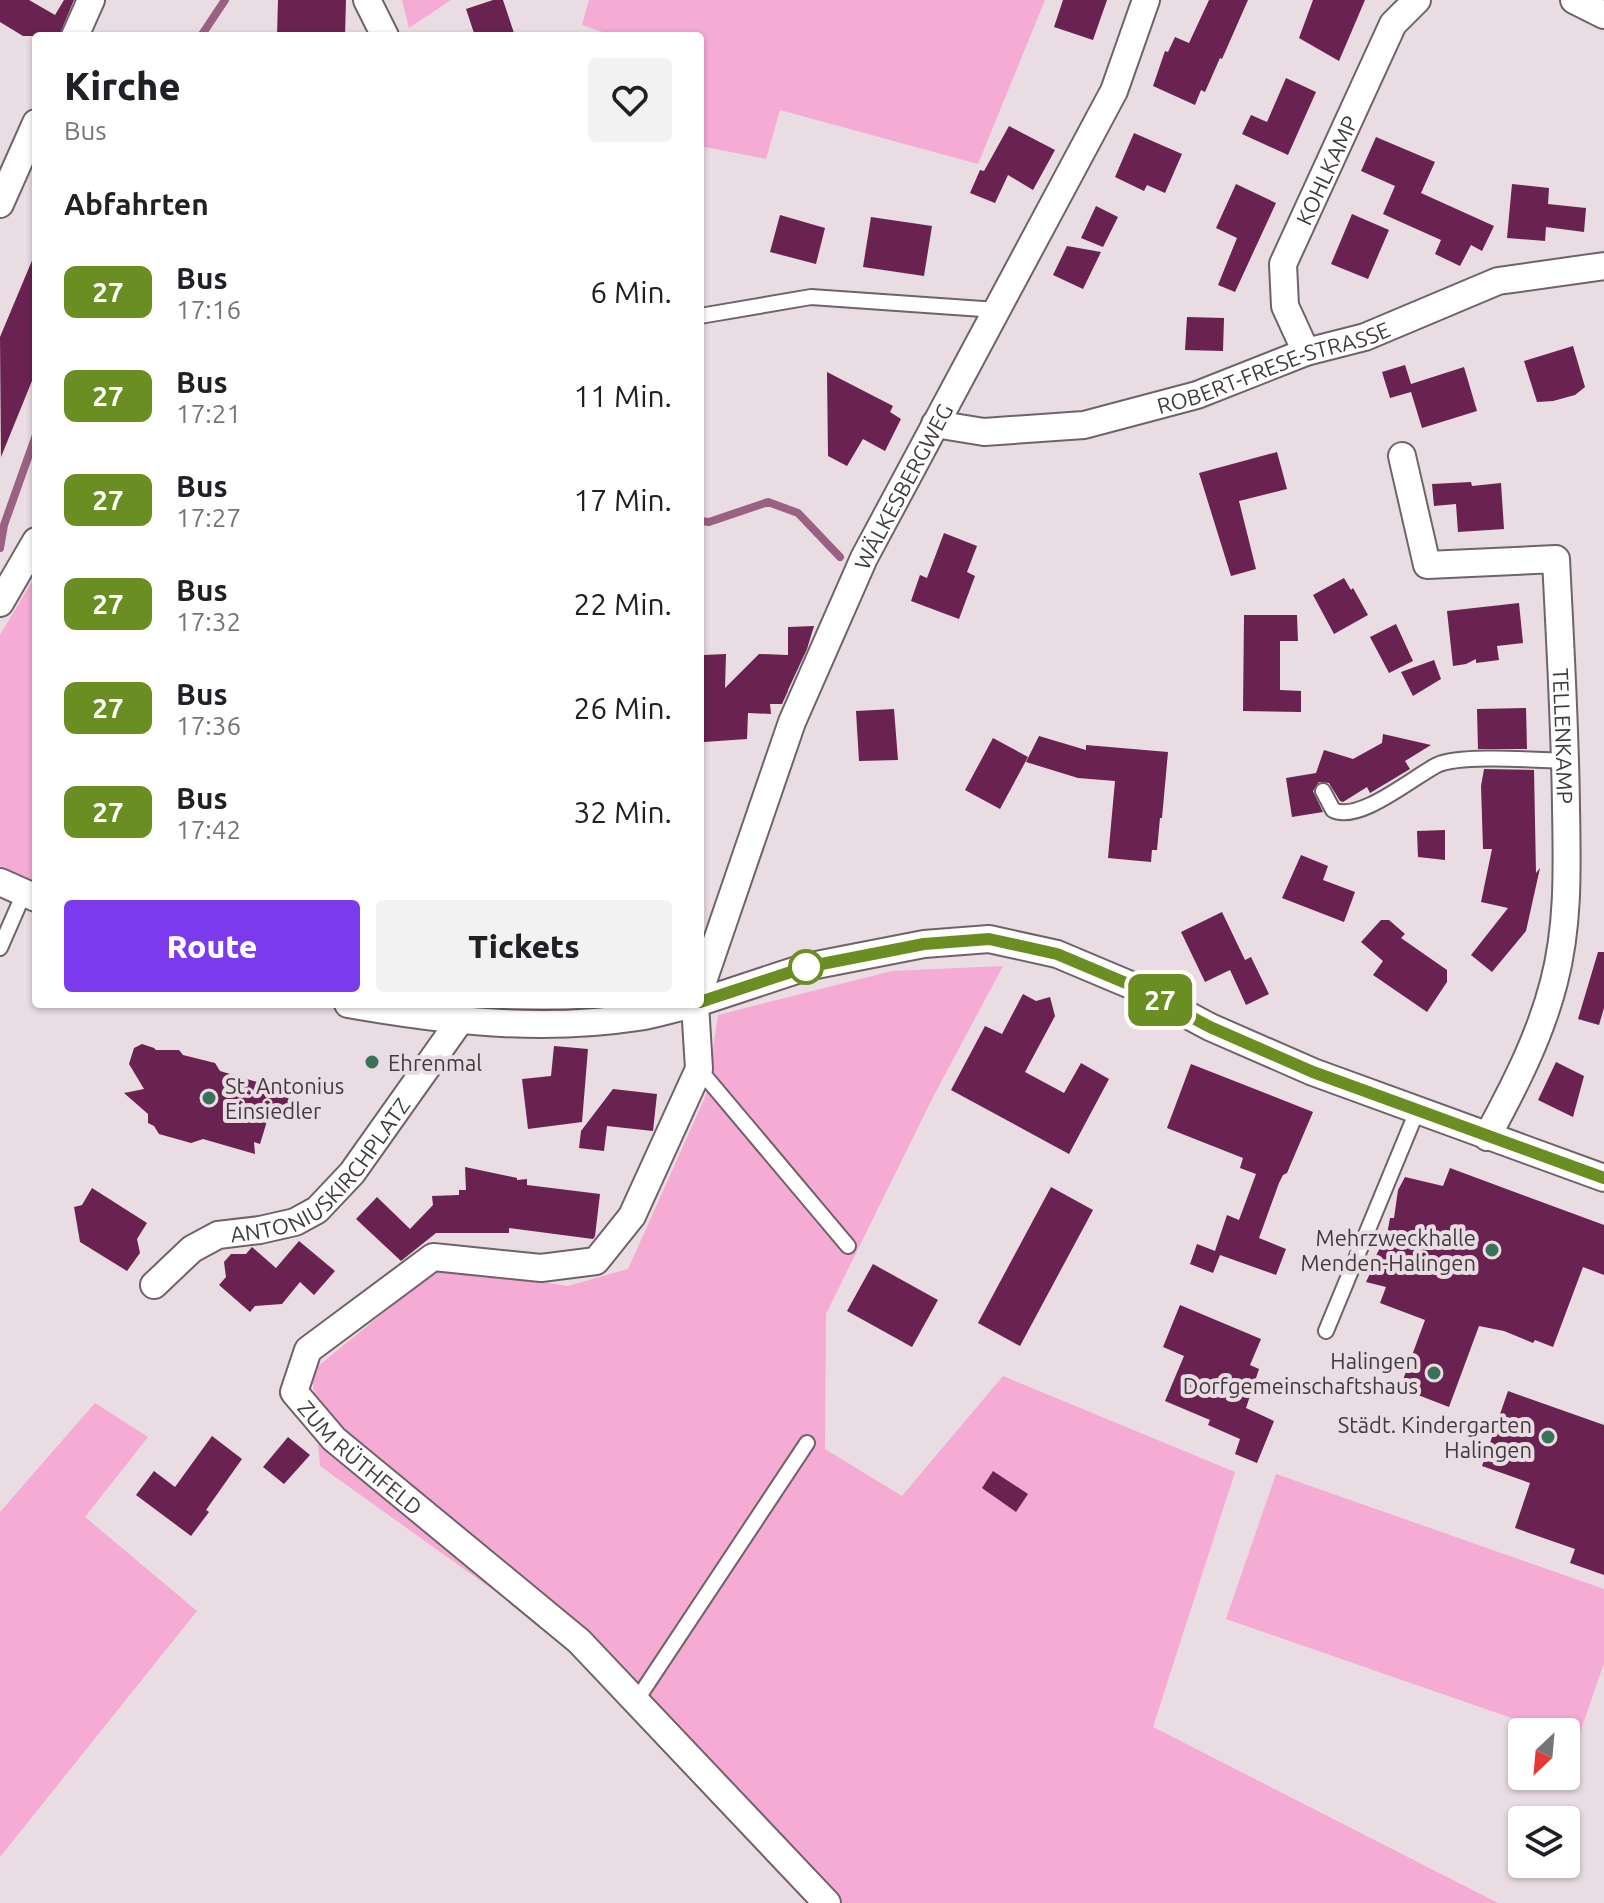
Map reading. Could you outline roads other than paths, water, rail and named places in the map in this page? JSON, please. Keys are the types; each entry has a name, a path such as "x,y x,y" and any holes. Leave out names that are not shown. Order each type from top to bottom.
{"street":[{"path":"77,32 91,0"},
{"path":"367,0 383,32"},
{"name":"WÄLKESBERGWEG","path":"704,978 792,722 864,558 1114,91 1146,0"},
{"name":"KOHLKAMP","path":"1306,352 1285,306 1283,264 1393,24 1417,0"},
{"path":"1574,0 1604,15"},
{"path":"0,204 32,132"},
{"name":"ROBERT-FRESE-STRASSE","path":"935,424 984,432 1084,425 1197,395 1306,352 1365,337 1498,281 1604,266"},
{"name":"TELLENKAMP","path":"1402,456 1427,565 1556,559 1566,761 1568,899 1555,979 1543,1021 1518,1079 1487,1137"},
{"path":"0,603 32,548"},
{"path":"704,1000 806,967 924,944 989,939 1057,954 1133,986 1210,1027 1274,1055 1417,1111 1604,1178"},
{"path":"373,1008 459,1022 597,1022 641,1017 676,1008"},
{"name":"ZUM RÜTHFELD","path":"696,1008 699,1069 632,1216 596,1261 541,1268 433,1257 308,1350 294,1392 334,1439 579,1641 827,1903"},
{"name":"ANTONIUSKIRCHPLATZ","path":"154,1285 192,1249 218,1235 283,1225 317,1210 352,1173 459,1022"}],"lane":[{"path":"704,315 811,297 997,310"},
{"path":"1323,791 1333,810 1346,814 1364,808 1439,764 1489,759 1566,761"},
{"path":"0,948 20,891"},
{"path":"699,1069 848,1246"},
{"path":"1326,1331 1417,1111"},
{"path":"636,1701 807,1443"}],"waterway":[{"path":"204,32 225,0"},
{"path":"0,548 4,525 32,446"},
{"path":"704,521 768,502 798,513 840,557"}],"place":[{"name":"Ehrenmal","path":"372,1062"},
{"name":"St. Antonius Einsiedler","path":"209,1098"},
{"name":"Mehrzweckhalle Menden-Halingen","path":"1492,1250"},
{"name":"Halingen Dorfgemeinschaftshaus","path":"1434,1373"},
{"name":"Städt. Kindergarten Halingen","path":"1548,1437"}]}
